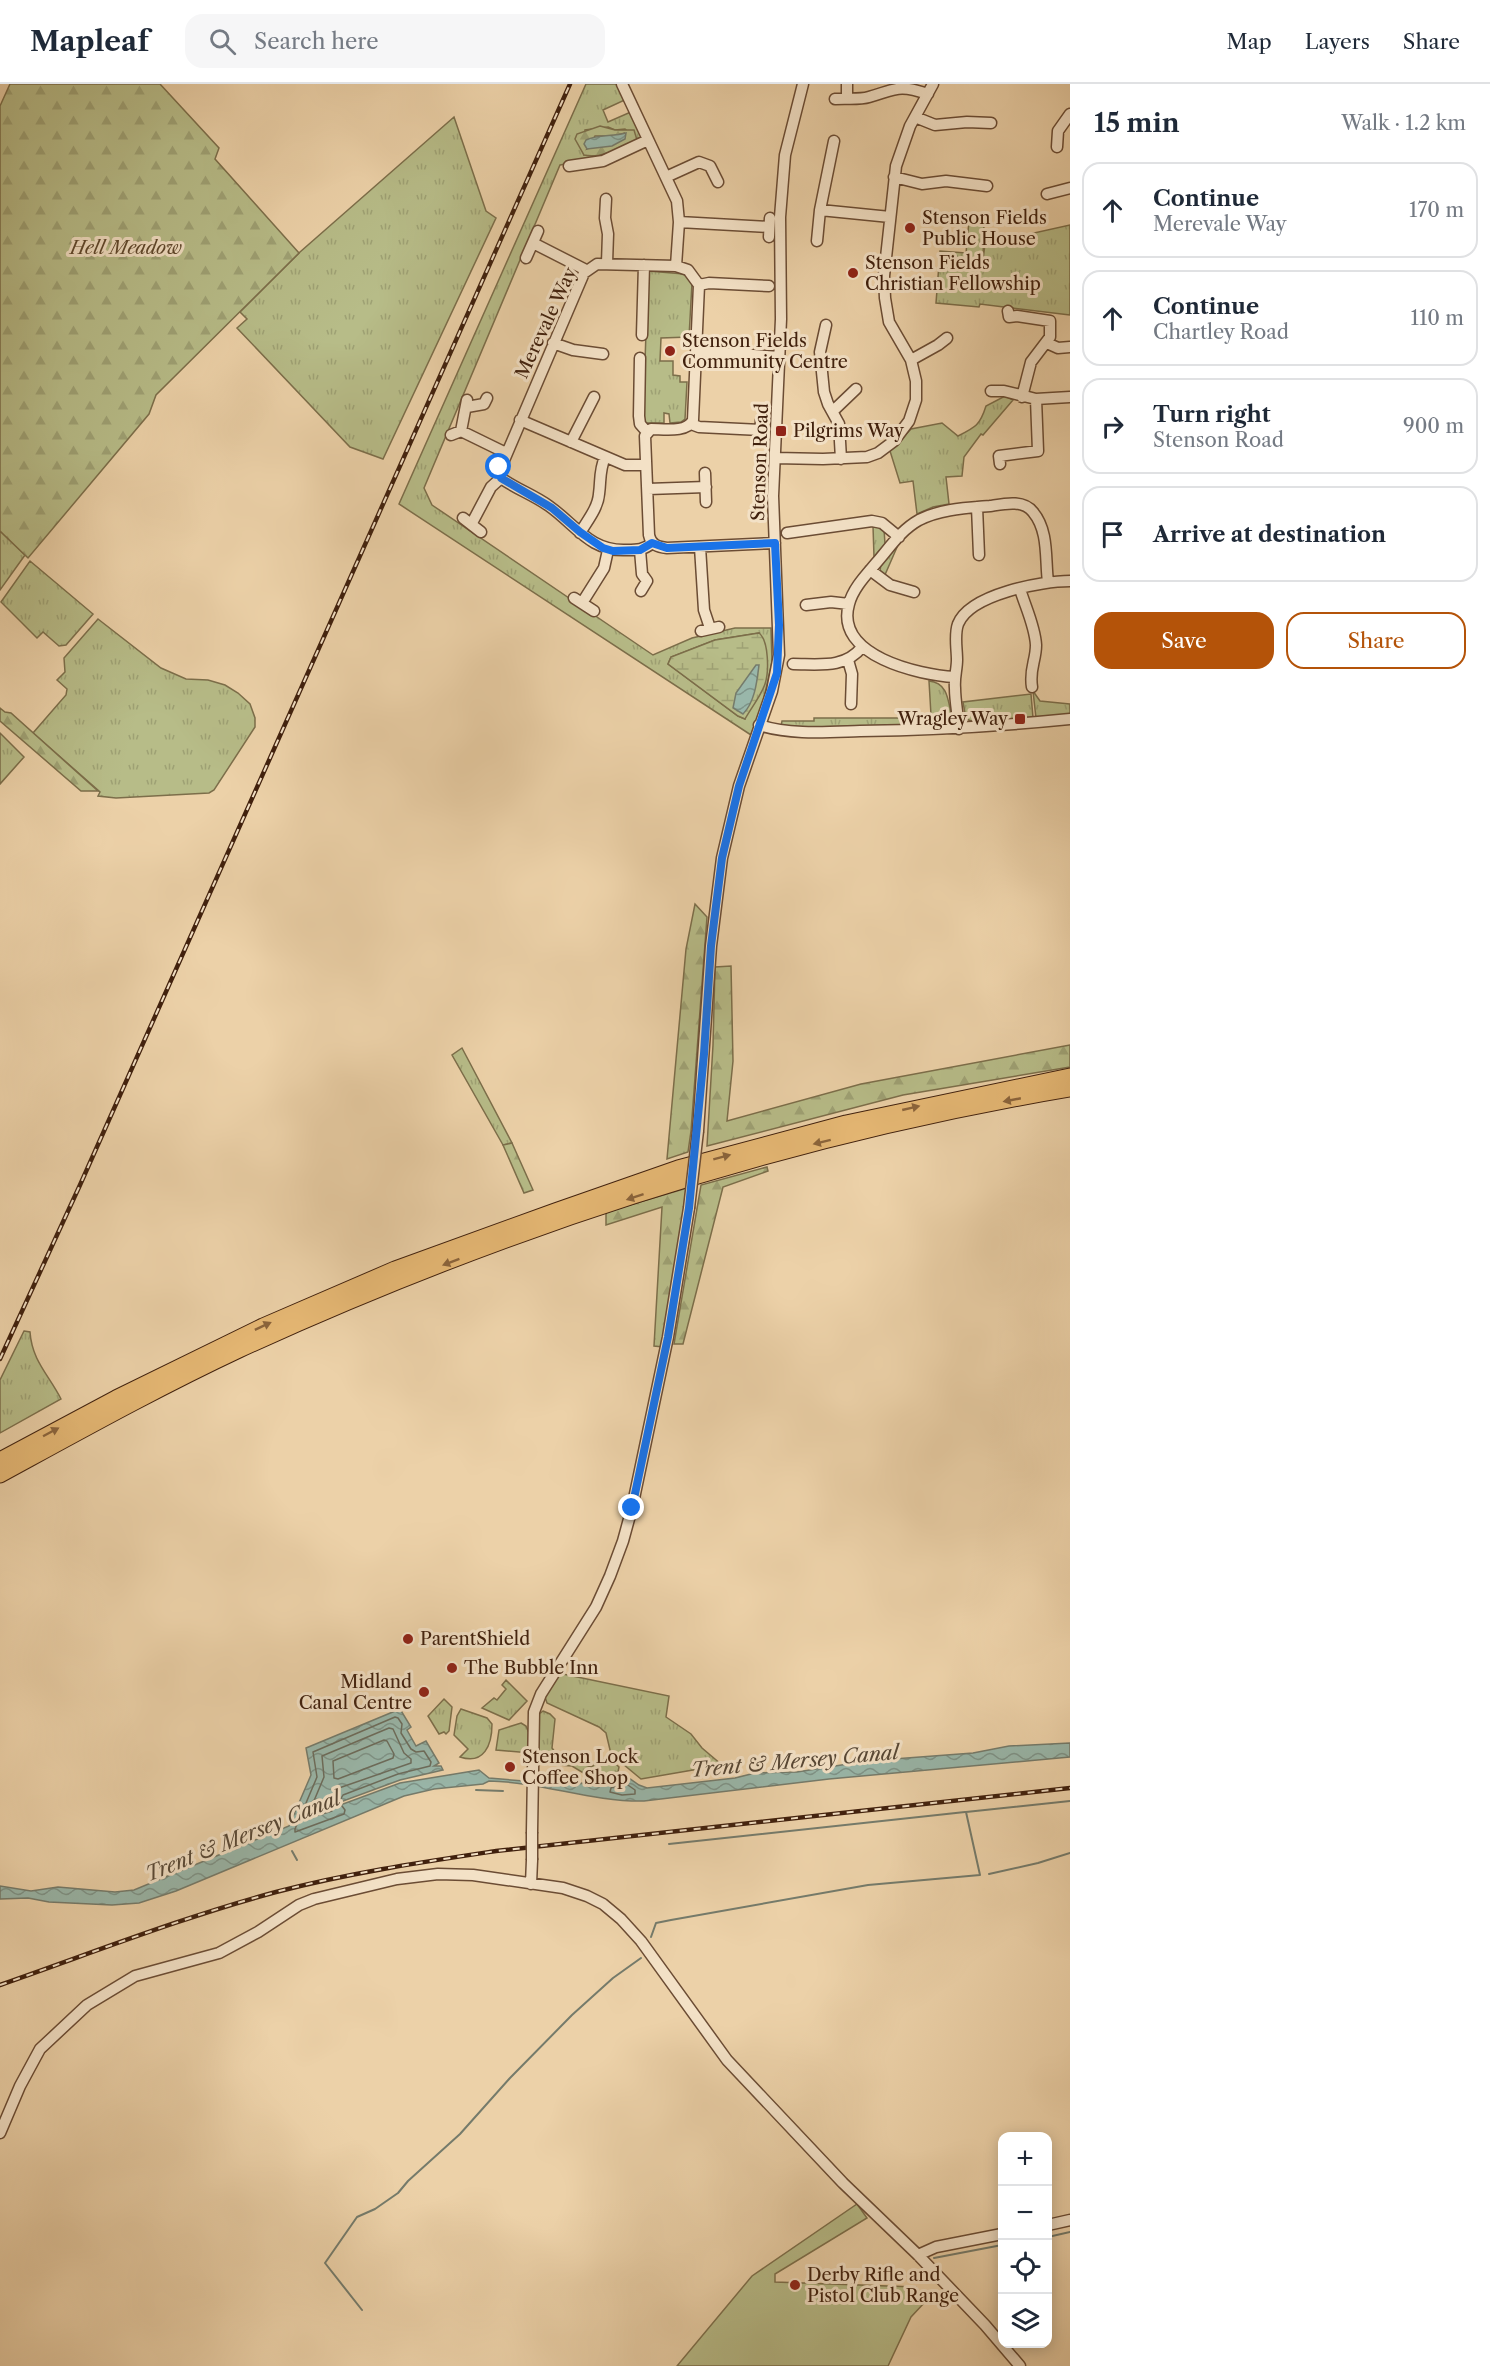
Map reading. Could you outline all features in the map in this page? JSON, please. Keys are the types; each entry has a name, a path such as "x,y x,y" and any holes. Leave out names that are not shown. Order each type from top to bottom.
{"highway":[{"path":"0,1460 116,1398 263,1326 395,1269 555,1211 678,1168 846,1123 1070,1076"},
{"path":"0,1475 120,1410 239,1350 393,1284 555,1223 679,1182 805,1146 927,1117 1070,1089"}],"street":[{"path":"622,84 677,201 679,222 676,266 688,270 699,285 694,415 691,424 684,428 651,429 647,432"},
{"name":"Stenson Road","path":"531,1884 533,1720 536,1704 596,1607 610,1576 632,1508 668,1337 689,1208 698,1131 711,946 722,858 739,786 772,691 779,655 773,496 780,357 780,217 788,140 803,84"},
{"path":"847,84 847,98"},
{"path":"775,458 841,459 867,457 878,453 904,430 911,417 917,394 911,360 891,328 886,311 884,276 894,177 901,149 931,89 905,85 892,87 869,97 835,99"},
{"path":"1057,147 1058,131 1065,113"},
{"path":"915,117 935,125 967,118 991,123"},
{"path":"575,162 603,161 648,140"},
{"path":"817,241 824,164 834,141"},
{"path":"666,177 699,162 710,165 718,182"},
{"path":"894,177 922,184 946,181 987,186"},
{"path":"1054,189 1070,188"},
{"path":"607,263 608,234 604,218 609,205"},
{"path":"820,210 890,217"},
{"path":"679,222 770,227"},
{"path":"526,258 538,231"},
{"path":"532,243 586,270"},
{"name":"Merevale Way","path":"501,478 499,467 586,270 597,264 607,263 676,266"},
{"path":"642,335 644,265"},
{"path":"699,285 709,283 753,291 769,286"},
{"path":"1009,317 1050,321 1050,337 1030,362 1022,397"},
{"path":"826,325 820,352 825,399 839,424 841,459"},
{"path":"911,360 947,338"},
{"path":"553,343 573,350 603,354"},
{"path":"1047,343 1058,348 1070,347"},
{"path":"697,351 780,357"},
{"path":"640,358 639,416 640,424 647,432 646,465 652,543"},
{"path":"832,411 856,389"},
{"path":"990,391 1004,391 1036,399 1070,397"},
{"path":"571,442 594,397"},
{"path":"487,398 483,404 467,403 456,433 506,453"},
{"path":"1000,464 999,456 1038,451 1036,399"},
{"path":"520,420 624,465 646,465"},
{"path":"691,424 699,427 761,430"},
{"path":"580,532 596,507 599,496 599,473 605,457"},
{"path":"705,474 706,502"},
{"path":"481,532 467,521 491,487 501,478 552,508 580,532 608,550 640,550 652,543 667,548 775,543"},
{"path":"648,489 706,487"},
{"path":"955,677 926,674 878,656 862,647 854,637 849,624 849,604 856,588 906,529 926,517 942,512 1017,504 1033,510 1043,530 1048,582"},
{"path":"976,507 975,544 979,555"},
{"path":"795,535 872,521 882,523 899,537"},
{"path":"700,547 704,610 710,629"},
{"path":"594,611 578,600 604,568 608,550"},
{"path":"640,550 642,574 647,581 641,591"},
{"path":"870,570 890,585 901,584 914,592"},
{"path":"959,729 955,677 956,631 963,616 976,604 1020,589 1048,582 1070,581"},
{"path":"1020,589 1036,640 1035,654 1026,675 1032,687"},
{"path":"806,605 819,609 831,602 849,604"},
{"path":"793,664 807,660 826,664 848,660 862,647"},
{"path":"848,660 852,674 851,704"},
{"path":"759,725 780,729 831,732 959,729 1070,719"},
{"path":"0,2133 20,2085 40,2049 87,2006 135,1976 219,1953 258,1932 291,1909 314,1899 397,1879 438,1874 472,1875 563,1888 603,1904 621,1918 641,1941 728,2060 843,2183 918,2255 985,2325 1020,2366"},
{"path":"1052,2224 1070,2220"},
{"path":"918,2255 936,2247 998,2235"}],"green space":[{"name":"Hell Meadow","path":"10,84 160,84 219,148 215,159 299,253 156,395 149,414 28,558 0,531 0,106"},
{"path":"586,84 619,84 627,99 603,110 608,122 633,111 646,139 604,158 560,165 424,488 432,505 653,655 692,638 735,628 771,628 772,662 763,702 751,735 399,504","holes":["608,127 615,130 625,129 637,140 613,151 584,155 585,130","759,633 745,719 668,664 671,657 715,640"]},
{"path":"454,117 486,211 496,218 383,459 350,447 237,328 247,319 240,312 300,252"},
{"path":"600,126 615,130 634,130 637,140 611,152 591,156 584,155 575,139 577,134","holes":["625,133 587,149 595,136 614,136"]},
{"path":"969,221 984,222 983,260 985,244 1070,225 1070,315 980,304 979,307 936,303 940,251 966,253"},
{"path":"648,271 684,274 692,283 689,337 661,338 660,361 673,361 673,375 680,376 680,382 687,382 685,419 681,422 670,423 669,414 664,413 664,423 643,423"},
{"path":"1005,396 1013,400 983,435 981,434 964,457 962,476 946,477 949,504 933,507 917,514 913,481 900,483 890,451 911,429 942,423 958,436 976,425 986,406"},
{"path":"873,526 884,529 885,544 874,557"},
{"path":"0,531 25,555 0,590"},
{"path":"901,538 884,577 880,572 881,562"},
{"path":"30,561 93,614 66,645 59,646 43,632 37,638 1,602"},
{"path":"98,619 161,668 186,679 208,680 225,685 250,704 255,718 255,727 214,790 209,793 116,798 98,796 100,792 33,733 66,695 67,689 57,680 65,672 64,658"},
{"path":"759,633 766,649 766,679 761,693 745,719 668,664 671,657 715,640"},
{"path":"929,681 940,685 947,694 952,718 945,724 781,726 782,721 814,721 814,718 904,718 931,715"},
{"path":"1033,691 1040,701 1070,704 1070,715 1036,718"},
{"path":"1031,694 1033,718 974,722 966,719 963,702"},
{"path":"0,708 11,713 98,791 81,791 0,721"},
{"path":"0,733 24,757 0,784"},
{"path":"695,904 707,917 691,1131 688,1152 667,1159 686,949"},
{"path":"731,966 733,1061 727,1121 861,1084 1070,1045 1070,1067 903,1095 707,1146 715,967"},
{"path":"462,1048 512,1143 503,1145 452,1055"},
{"path":"512,1143 533,1190 524,1193 503,1145"},
{"path":"767,1167 768,1171 723,1187 683,1344 674,1344 701,1185"},
{"path":"687,1188 663,1347 654,1346 662,1207 606,1225 606,1212"},
{"path":"24,1331 30,1332 38,1360 61,1399 0,1433 0,1380"},
{"path":"558,1673 669,1696 666,1717 691,1734 702,1748 722,1765 641,1779 611,1754 606,1733 599,1727 547,1703 544,1694"},
{"path":"506,1680 527,1701 509,1720 482,1708 494,1698 497,1700 506,1689 502,1685"},
{"path":"444,1699 452,1707 449,1731 446,1734 444,1732 439,1734 428,1716"},
{"path":"461,1709 487,1718 492,1724 488,1746 481,1756 468,1759 460,1757 468,1749 454,1735 457,1716"},
{"path":"543,1711 555,1719 552,1748 558,1756 591,1767 608,1757 619,1767 618,1772 608,1775 585,1774 572,1766 544,1764 542,1755 536,1753 538,1715"},
{"path":"521,1723 526,1726 529,1733 530,1753 496,1750 499,1730"},
{"name":"Derby Rifle and Pistol Club Range","path":"857,2204 867,2218 775,2274 775,2282 916,2287 926,2301 911,2317 888,2366 677,2366 752,2276"}],"water":[{"path":"626,133 625,139 612,146 587,149 584,144 591,138"},
{"path":"756,665 759,665 755,691 743,714 733,708 736,693"},
{"path":"400,1709 411,1727 407,1730 416,1746 426,1741 439,1763 434,1766 441,1766 443,1770 400,1780 308,1814 301,1811 300,1814 308,1817 400,1783 479,1770 489,1778 524,1781 604,1784 626,1776 647,1788 735,1778 755,1773 797,1772 867,1761 973,1753 1009,1746 1070,1743 1070,1757 829,1779 644,1801 605,1798 509,1782 489,1781 483,1784 434,1789 404,1796 176,1891 139,1903 112,1905 49,1902 28,1898 0,1899 0,1886 31,1891 58,1887 115,1892 134,1890 289,1826 311,1775 306,1748"}],"waterway":[{"path":"476,1790 503,1791"},
{"path":"651,1937 656,1923 671,1920 868,1885 980,1875 966,1812 1070,1801"},
{"path":"669,1844 965,1812"},
{"path":"292,1851 297,1860"},
{"path":"989,1874 1070,1853"},
{"path":"362,2310 325,2263 357,2217 375,2209 398,2193 460,2134 510,2078 572,2015 613,1978 641,1958"},
{"path":"1052,2236 1070,2232"},
{"path":"934,2258 998,2246"}],"railway":[{"path":"0,1359 80,1185 570,84"},
{"path":"0,1985 207,1913 303,1885 358,1874 496,1851 1070,1788"}],"place":[{"name":"Stenson Fields Public House","path":"910,228"},
{"name":"Stenson Fields Christian Fellowship","path":"853,273"},
{"name":"Stenson Fields Community Centre","path":"670,351"},
{"name":"Pilgrims Way","path":"781,431"},
{"name":"Wragley Way","path":"1020,719"},
{"name":"ParentShield","path":"408,1639"},
{"name":"The Bubble Inn","path":"452,1668"},
{"name":"Midland Canal Centre","path":"424,1692"},
{"name":"Stenson Lock Coffee Shop","path":"510,1767"},
{"name":"Derby Rifle and Pistol Club Range","path":"795,2285"}],"route":[{"path":"499,467 501,478 552,508 568,523 608,550 640,550 652,543 661,548 775,543 779,625 777,673 739,786 722,858 713,922 698,1131 689,1208 668,1337 632,1508"}],"water label":[{"name":"Trent & Mersey Canal","path":"795,1761"},
{"name":"Trent & Mersey Canal","path":"243,1836"}]}
